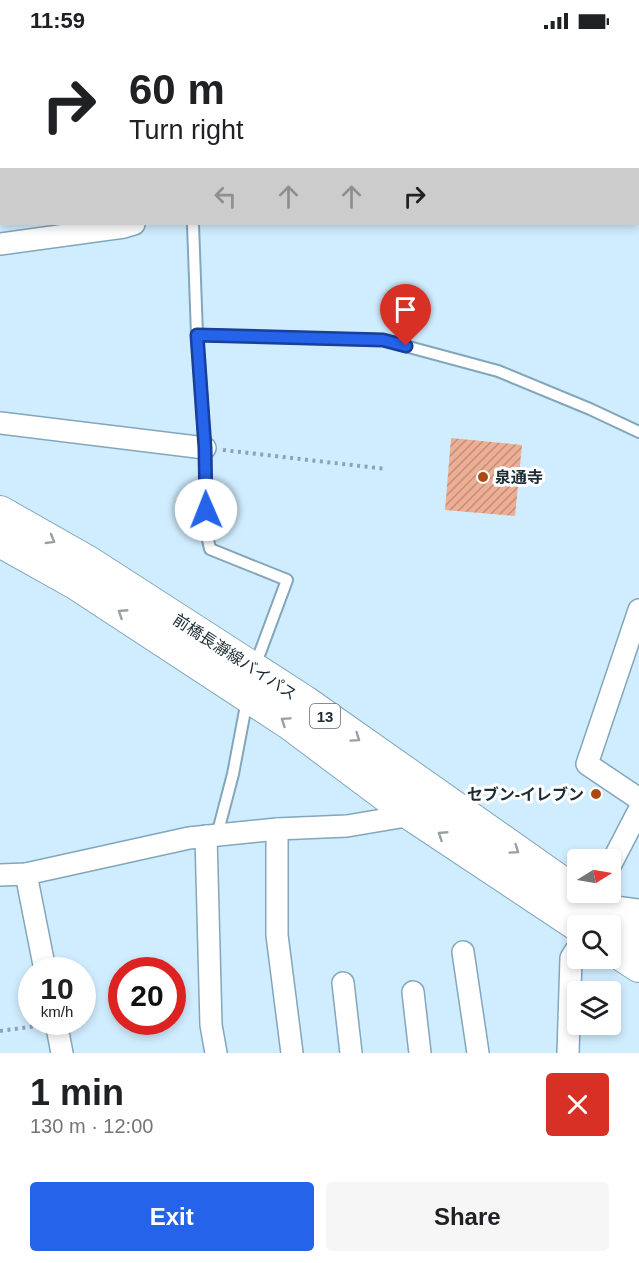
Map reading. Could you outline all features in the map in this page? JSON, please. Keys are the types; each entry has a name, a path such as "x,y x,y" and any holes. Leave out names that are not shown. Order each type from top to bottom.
{"main road":[{"name":"前橋長瀞線バイパス","path":"0,512 88,562 251,683 289,723 412,815 589,907 639,937"},
{"name":"前橋長瀞線バイパス","path":"0,541 251,683 305,702 589,907"},
{"path":"621,954 639,966"}],"street":[{"path":"0,244 131,225"},
{"path":"0,423 205,448"},
{"path":"639,610 587,764 639,799"},
{"path":"619,849 639,810"},
{"path":"0,875 26,874 189,838 277,829 346,826 412,815"},
{"path":"277,829 277,935 291,1053"},
{"path":"212,836 211,1025 216,1053"},
{"path":"26,874 42,957"},
{"path":"589,907 639,910"},
{"path":"463,952 478,1053"},
{"path":"568,1053 571,969"},
{"path":"343,983 351,1053"},
{"path":"413,992 420,1053"},
{"path":"58,1035 62,1053"}],"lane":[{"path":"193,225 197,335 205,448 206,531 210,549 287,580 251,683 233,774 212,836"},
{"path":"197,335 383,340 498,371 639,432"}],"path":[{"path":"205,448 386,470"},
{"path":"0,1031 18,1028"}],"building":[{"name":"泉通寺","path":"451,438 522,445 515,516 445,510"}],"place":[{"name":"泉通寺","path":"483,477"},
{"name":"セブン-イレブン","path":"596,794"}],"route":[{"path":"206,510 205,448 197,335 383,340 406,346"}]}
